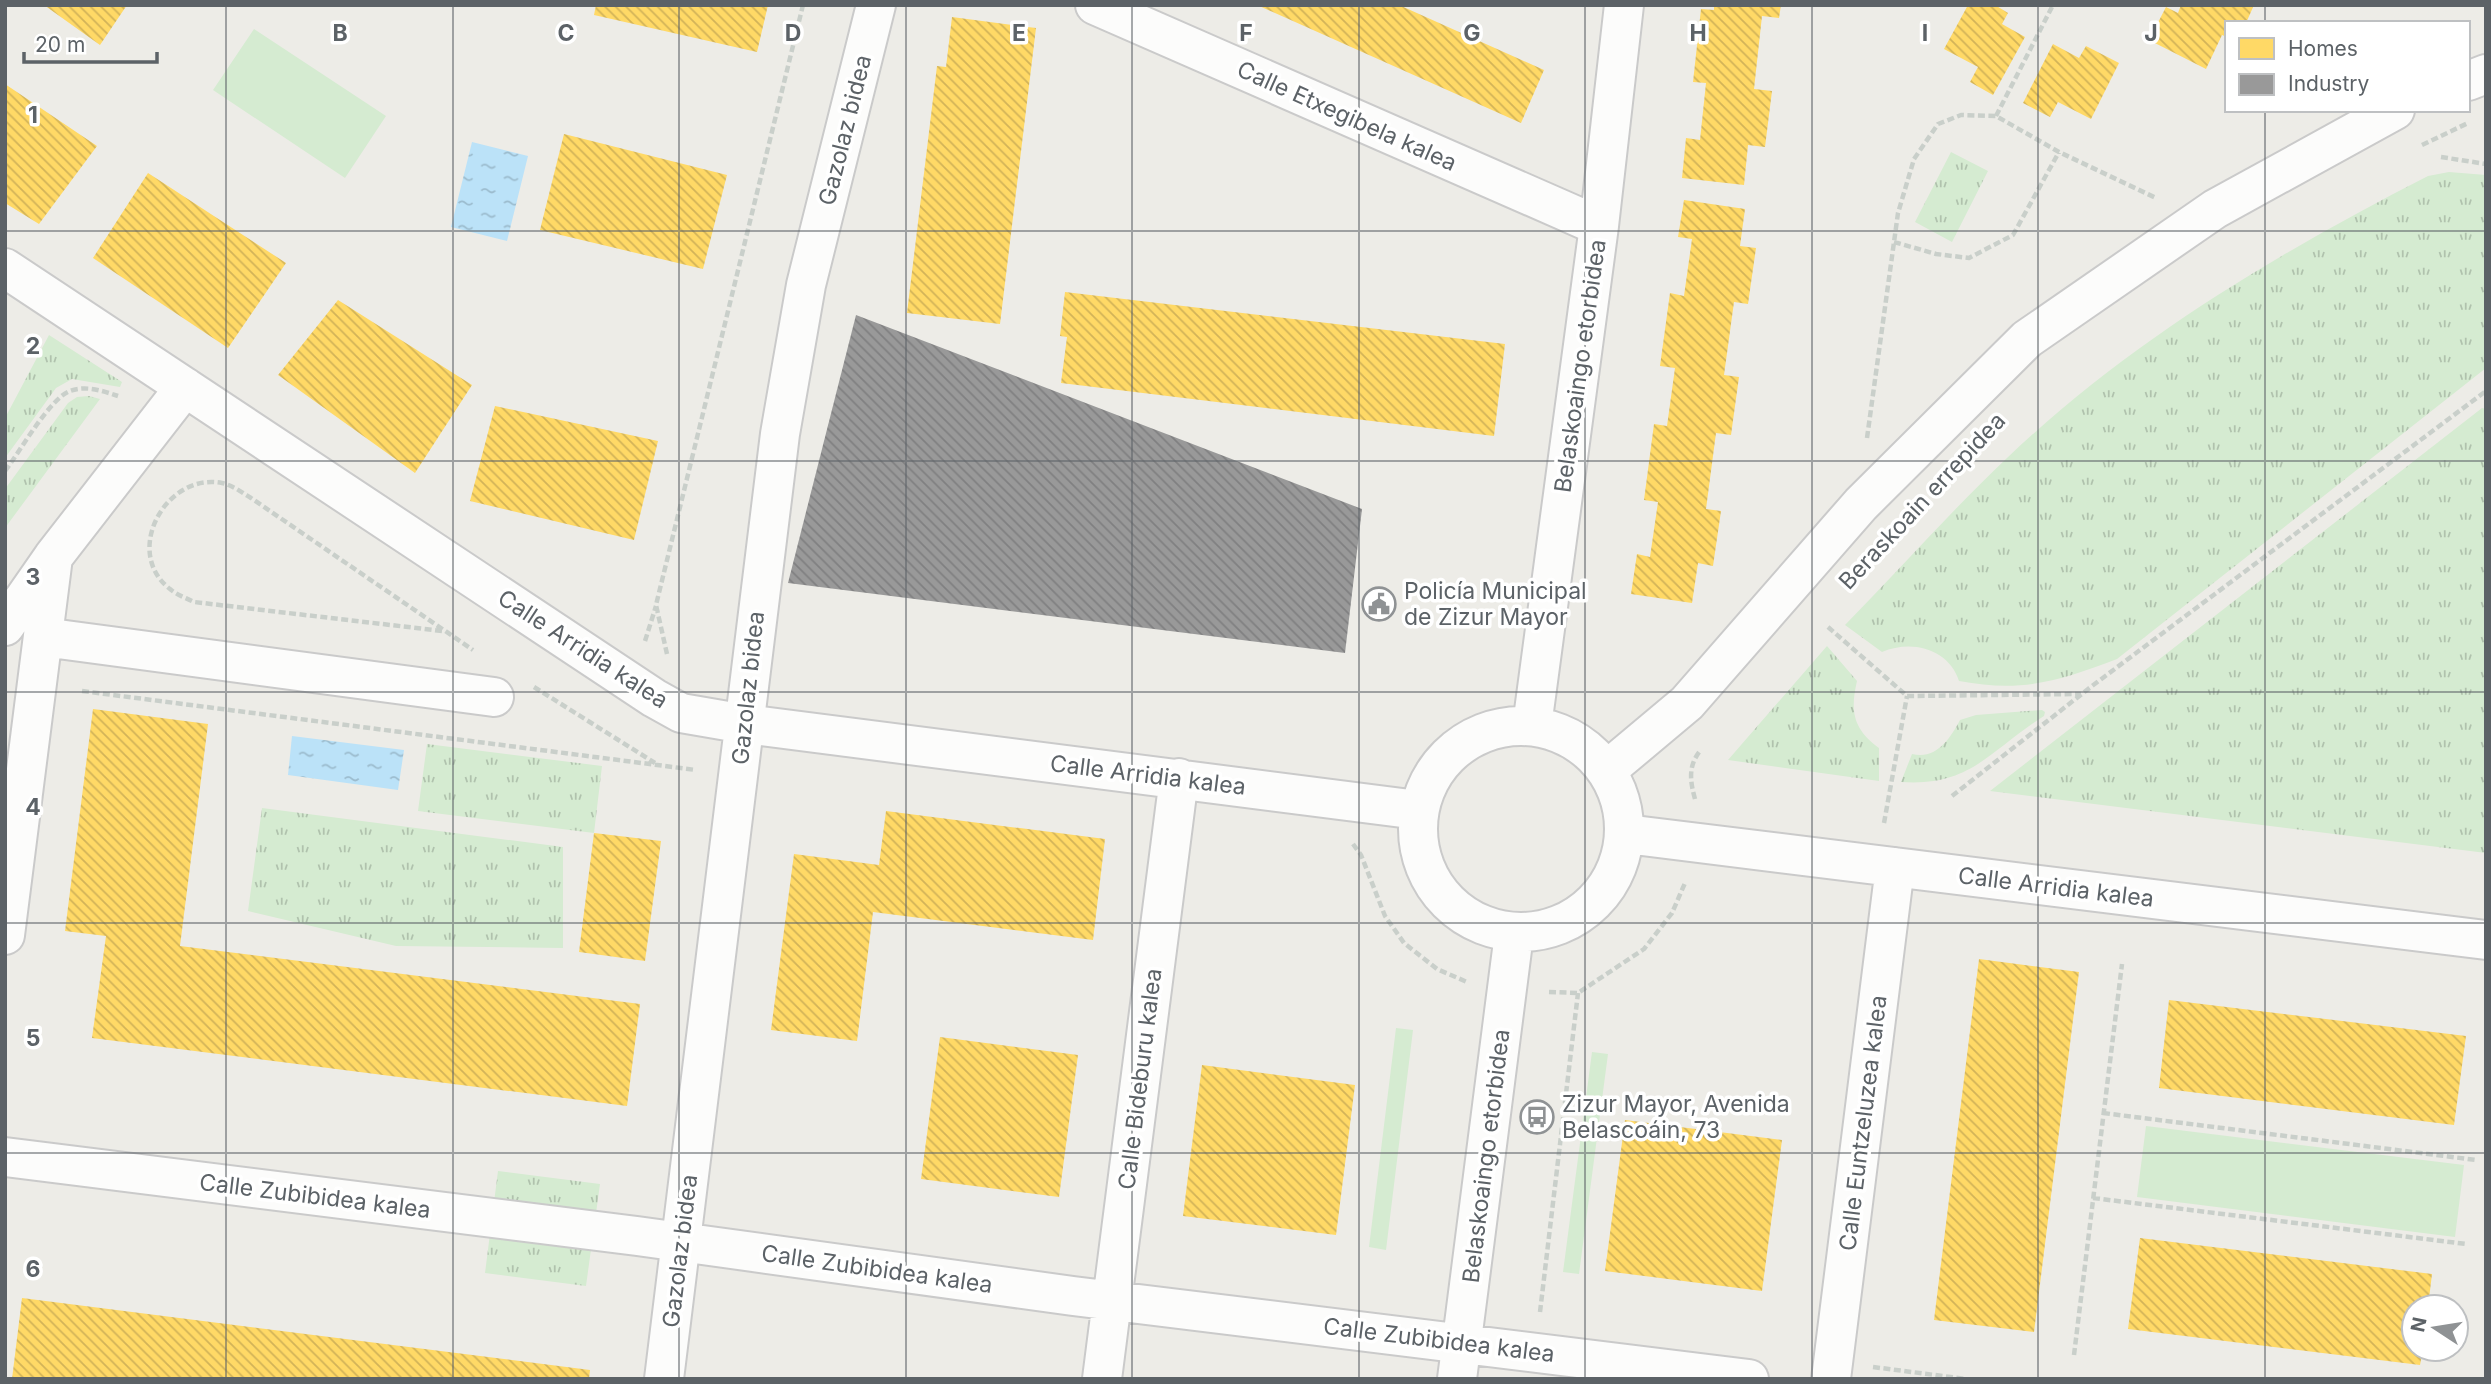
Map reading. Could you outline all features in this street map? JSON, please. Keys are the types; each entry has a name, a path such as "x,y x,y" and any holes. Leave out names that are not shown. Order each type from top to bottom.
{"street":[{"name":"Gazolaz bidea","path":"664,1379 779,434 806,285 876,5"},
{"name":"Calle Etxegibela kalea","path":"1095,5 1599,226"},
{"name":"Belaskoaingo etorbidea","path":"1532,726 1599,226 1624,5"},
{"name":"Beraskoain errepidea","path":"1607,771 1687,703 1861,504 2027,339 2215,209 2391,112"},
{"name":"Calle Arridia kalea","path":"5,268 654,698 681,712 745,724 1418,810"},
{"path":"5,626 53,557 185,387"},
{"path":"5,935 53,557"},
{"path":"43,637 494,697"},
{"path":"1506,726 1532,726 1561,733 1586,748 1607,771 1620,799 1626,834 1619,865 1602,895 1576,918 1544,931 1514,934 1469,920 1437,891 1419,852 1418,810 1427,784 1441,763 1459,745 1482,733 1506,726"},
{"name":"Calle Bideburu kalea","path":"1102,1379 1179,778"},
{"name":"Calle Arridia kalea","path":"1626,834 2486,940"},
{"name":"Calle Euntzeluzea kalea","path":"1831,1379 1886,866"},
{"name":"Belaskoaingo etorbidea","path":"1460,1361 1514,934"},
{"name":"Calle Zubibidea kalea","path":"5,1157 681,1242 1111,1301 1460,1361 1534,1352 1749,1379"}],"path":[{"path":"668,660 656,605 803,5"},
{"path":"1996,116 2053,5"},
{"path":"1866,446 1898,213 1914,159 1938,124 1961,115 1996,116 2059,152 2152,196"},
{"path":"2421,145 2475,120"},
{"path":"1894,242 1936,254 1969,258 2013,235 2059,152"},
{"path":"2441,157 2486,163"},
{"path":"5,471 54,404 69,391 96,388 123,398"},
{"path":"1952,796 2082,694 2486,392"},
{"path":"442,631 194,602 168,589 152,564 150,537 159,510 175,494 192,483 223,483 251,498 476,652"},
{"path":"1828,627 1907,696 2082,694"},
{"path":"533,686 655,763"},
{"path":"82,691 655,763 697,771"},
{"path":"1886,866 1907,696"},
{"path":"1697,807 1691,771 1697,754 1705,746"},
{"path":"1545,992 1578,993 1644,949 1672,913 1687,881"},
{"path":"2074,1355 2122,964"},
{"path":"1534,1352 1578,993"},
{"path":"2103,1113 2476,1160"},
{"path":"2093,1198 2466,1244"}],"green space":[{"path":"254,29 386,116 345,178 213,90"},
{"path":"1951,152 1988,171 1952,242 1915,222"},
{"path":"2449,172 2486,175 2486,368 2117,659 2040,683 2002,686 1981,684 1959,681 1947,661 1938,654 1917,647 1894,648 1882,652 1845,625 2007,458 2104,375 2208,302 2316,236 2428,176"},
{"path":"49,335 122,382 120,387 72,379 56,388 5,458 5,418"},
{"path":"77,397 100,399 5,528 5,489 68,403"},
{"path":"2482,408 2486,409 2486,853 1990,791"},
{"path":"1827,646 1857,681 1854,710 1864,734 1879,748 1879,781 1728,760"},
{"path":"2042,710 2045,712 2044,716 1963,772 1945,779 1901,782 1912,754 1921,755 1935,751 1947,741 1960,720 1976,715"},
{"path":"427,744 602,766 594,833 418,811"},
{"path":"262,808 563,847 563,948 396,946 248,911"},
{"path":"1396,1028 1413,1030 1386,1250 1369,1247"},
{"path":"1592,1052 1608,1054 1579,1274 1563,1272"},
{"path":"2146,1126 2464,1165 2455,1237 2137,1197"},
{"path":"498,1171 600,1184 586,1286 485,1273"}],"water":[{"path":"472,142 528,156 507,241 451,227"},
{"path":"292,736 404,750 398,790 288,775"}],"building: Homes":[{"path":"44,5 127,5 100,45"},
{"path":"596,5 768,5 757,52 594,15"},
{"path":"1257,5 1399,5 1544,70 1521,123"},
{"path":"1714,5 1781,5 1779,18 1762,16 1754,89 1772,91 1765,147 1748,145 1744,185 1682,178 1686,138 1700,140 1706,83 1693,82 1701,9 1714,10"},
{"path":"1968,5 1995,5 2008,13 2002,24 2025,37 1993,95 1970,82 1978,67 1944,49"},
{"path":"2181,5 2254,5 2247,21 2225,21 2225,36 2222,35 2206,69 2149,40 2166,7 2178,13"},
{"path":"952,17 1036,28 1000,324 907,313 937,66 946,67"},
{"path":"2053,44 2079,58 2086,46 2119,63 2091,119 2058,102 2050,117 2023,103"},
{"path":"5,84 97,146 39,224 5,203"},
{"path":"564,134 727,175 703,269 540,230"},
{"path":"148,173 286,263 228,348 93,258"},
{"path":"1684,200 1745,209 1740,246 1756,248 1748,304 1734,302 1724,375 1739,377 1731,435 1716,433 1706,509 1721,511 1713,566 1698,563 1692,603 1631,594 1637,554 1650,557 1658,502 1644,500 1654,424 1667,426 1675,368 1660,366 1670,293 1684,296 1692,239 1678,237"},
{"path":"1065,292 1505,344 1494,436 1061,383 1067,337 1060,336"},
{"path":"338,300 472,385 415,473 278,375"},
{"path":"495,406 658,441 634,540 470,501"},
{"path":"93,709 208,724 180,946 640,1004 627,1106 92,1038 106,936 65,931"},
{"path":"886,811 1105,839 1093,940 873,912 857,1041 771,1030 794,854 879,865"},
{"path":"594,833 661,841 645,961 579,952"},
{"path":"1979,959 2079,972 2034,1332 1934,1320"},
{"path":"2169,1000 2466,1036 2454,1125 2159,1088"},
{"path":"940,1037 1078,1055 1059,1197 921,1179"},
{"path":"1202,1065 1355,1085 1336,1235 1183,1216"},
{"path":"1625,1120 1782,1140 1762,1291 1605,1271"},
{"path":"2140,1238 2432,1274 2430,1293 2400,1293 2400,1363 2128,1329"},
{"path":"22,1298 590,1370 589,1379 12,1379"}],"building: Industry":[{"path":"856,315 1362,509 1345,653 788,583"}],"place":[{"name":"Policía Municipal de Zizur Mayor","path":"1379,604"},
{"name":"Zizur Mayor, Avenida Belascoáin, 73","path":"1537,1117"}]}
